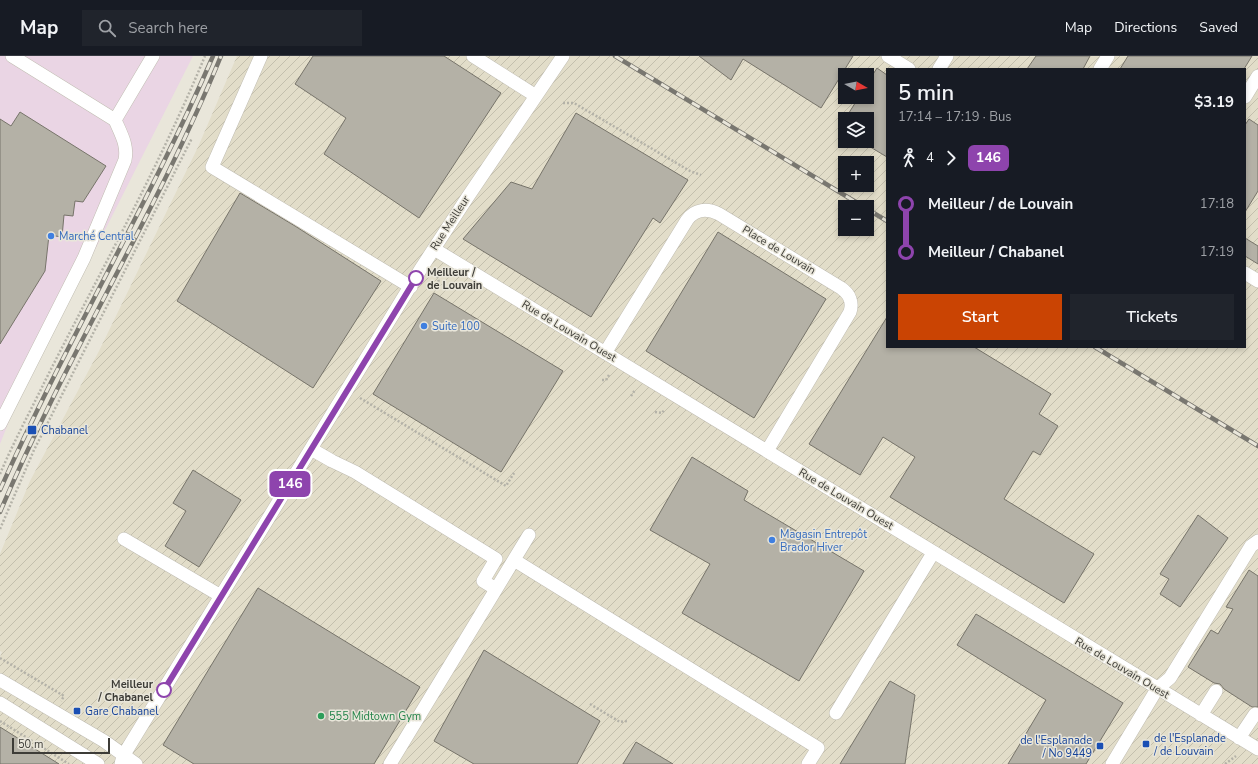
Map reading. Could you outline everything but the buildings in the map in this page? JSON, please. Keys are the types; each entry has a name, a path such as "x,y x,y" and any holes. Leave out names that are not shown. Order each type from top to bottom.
{"street":[{"path":"0,424 84,258 125,160 126,149 115,120 12,56"},
{"path":"115,120 153,56"},
{"path":"261,56 212,167 411,286"},
{"path":"473,56 536,96"},
{"name":"Rue Meilleur","path":"122,760 434,249 563,56"},
{"path":"890,56 908,68"},
{"path":"940,68 947,56"},
{"path":"1101,68 1108,56"},
{"path":"1246,95 1258,76"},
{"name":"Place de Louvain","path":"605,353 687,220 692,214 699,211 710,210 719,214 832,282 844,290 849,297 851,304 850,312 767,451"},
{"name":"Rue de Louvain Ouest","path":"434,249 1258,749"},
{"path":"1246,274 1258,281"},
{"path":"311,449 332,462 355,472 496,559 483,581 496,589"},
{"path":"390,764 529,535"},
{"path":"124,539 221,596"},
{"path":"1112,764 1157,689 1170,678 1251,546 1258,541"},
{"path":"836,713 934,553"},
{"path":"514,560 818,748 808,764"},
{"path":"0,680 104,741 122,760 136,764"},
{"path":"1201,715 1216,691"},
{"path":"0,703 98,764"},
{"path":"1240,738 1255,714"}],"path":[{"path":"0,474 60,351 160,156 183,108 205,56"},
{"path":"563,103 574,103 690,171 701,175"},
{"path":"0,529 34,450 192,138"},
{"path":"437,276 439,282"},
{"path":"602,380 606,380 609,375"},
{"path":"631,396 635,390"},
{"path":"360,398 506,486 514,473"},
{"path":"655,412 662,413 665,409"},
{"path":"0,658 64,696 61,701"},
{"path":"590,704 620,722 628,721"},
{"path":"0,721 69,764"},
{"path":"1225,764 1236,756"}],"shaded area":[{"name":"Marché Central","path":"0,56 193,56 11,416 0,444"},
{"path":"237,56 1258,56 1258,764 0,764 0,657 2,652 0,651 0,554 30,481 99,351 198,147"}],"railway":[{"path":"0,490 25,435 162,166 213,56"},
{"path":"0,512 53,397 169,171 221,56"},
{"path":"615,56 852,200"},
{"path":"874,213 886,220"},
{"path":"1097,348 1258,446"}],"bus line":[{"name":"146","path":"164,690 416,278"}],"place":[{"name":"Marché Central","path":"51,236"},
{"name":"Meilleur / de Louvain","path":"416,278"},
{"name":"Suite 100","path":"424,326"},
{"name":"Chabanel","path":"32,430"},
{"name":"Magasin Entrepôt Brador Hiver","path":"772,540"},
{"name":"Meilleur / Chabanel","path":"164,690"},
{"name":"Gare Chabanel","path":"77,711"},
{"name":"555 Midtown Gym","path":"321,716"},
{"name":"de l'Esplanade / de Louvain","path":"1146,744"},
{"name":"de l'Esplanade / No 9449","path":"1100,746"}]}
